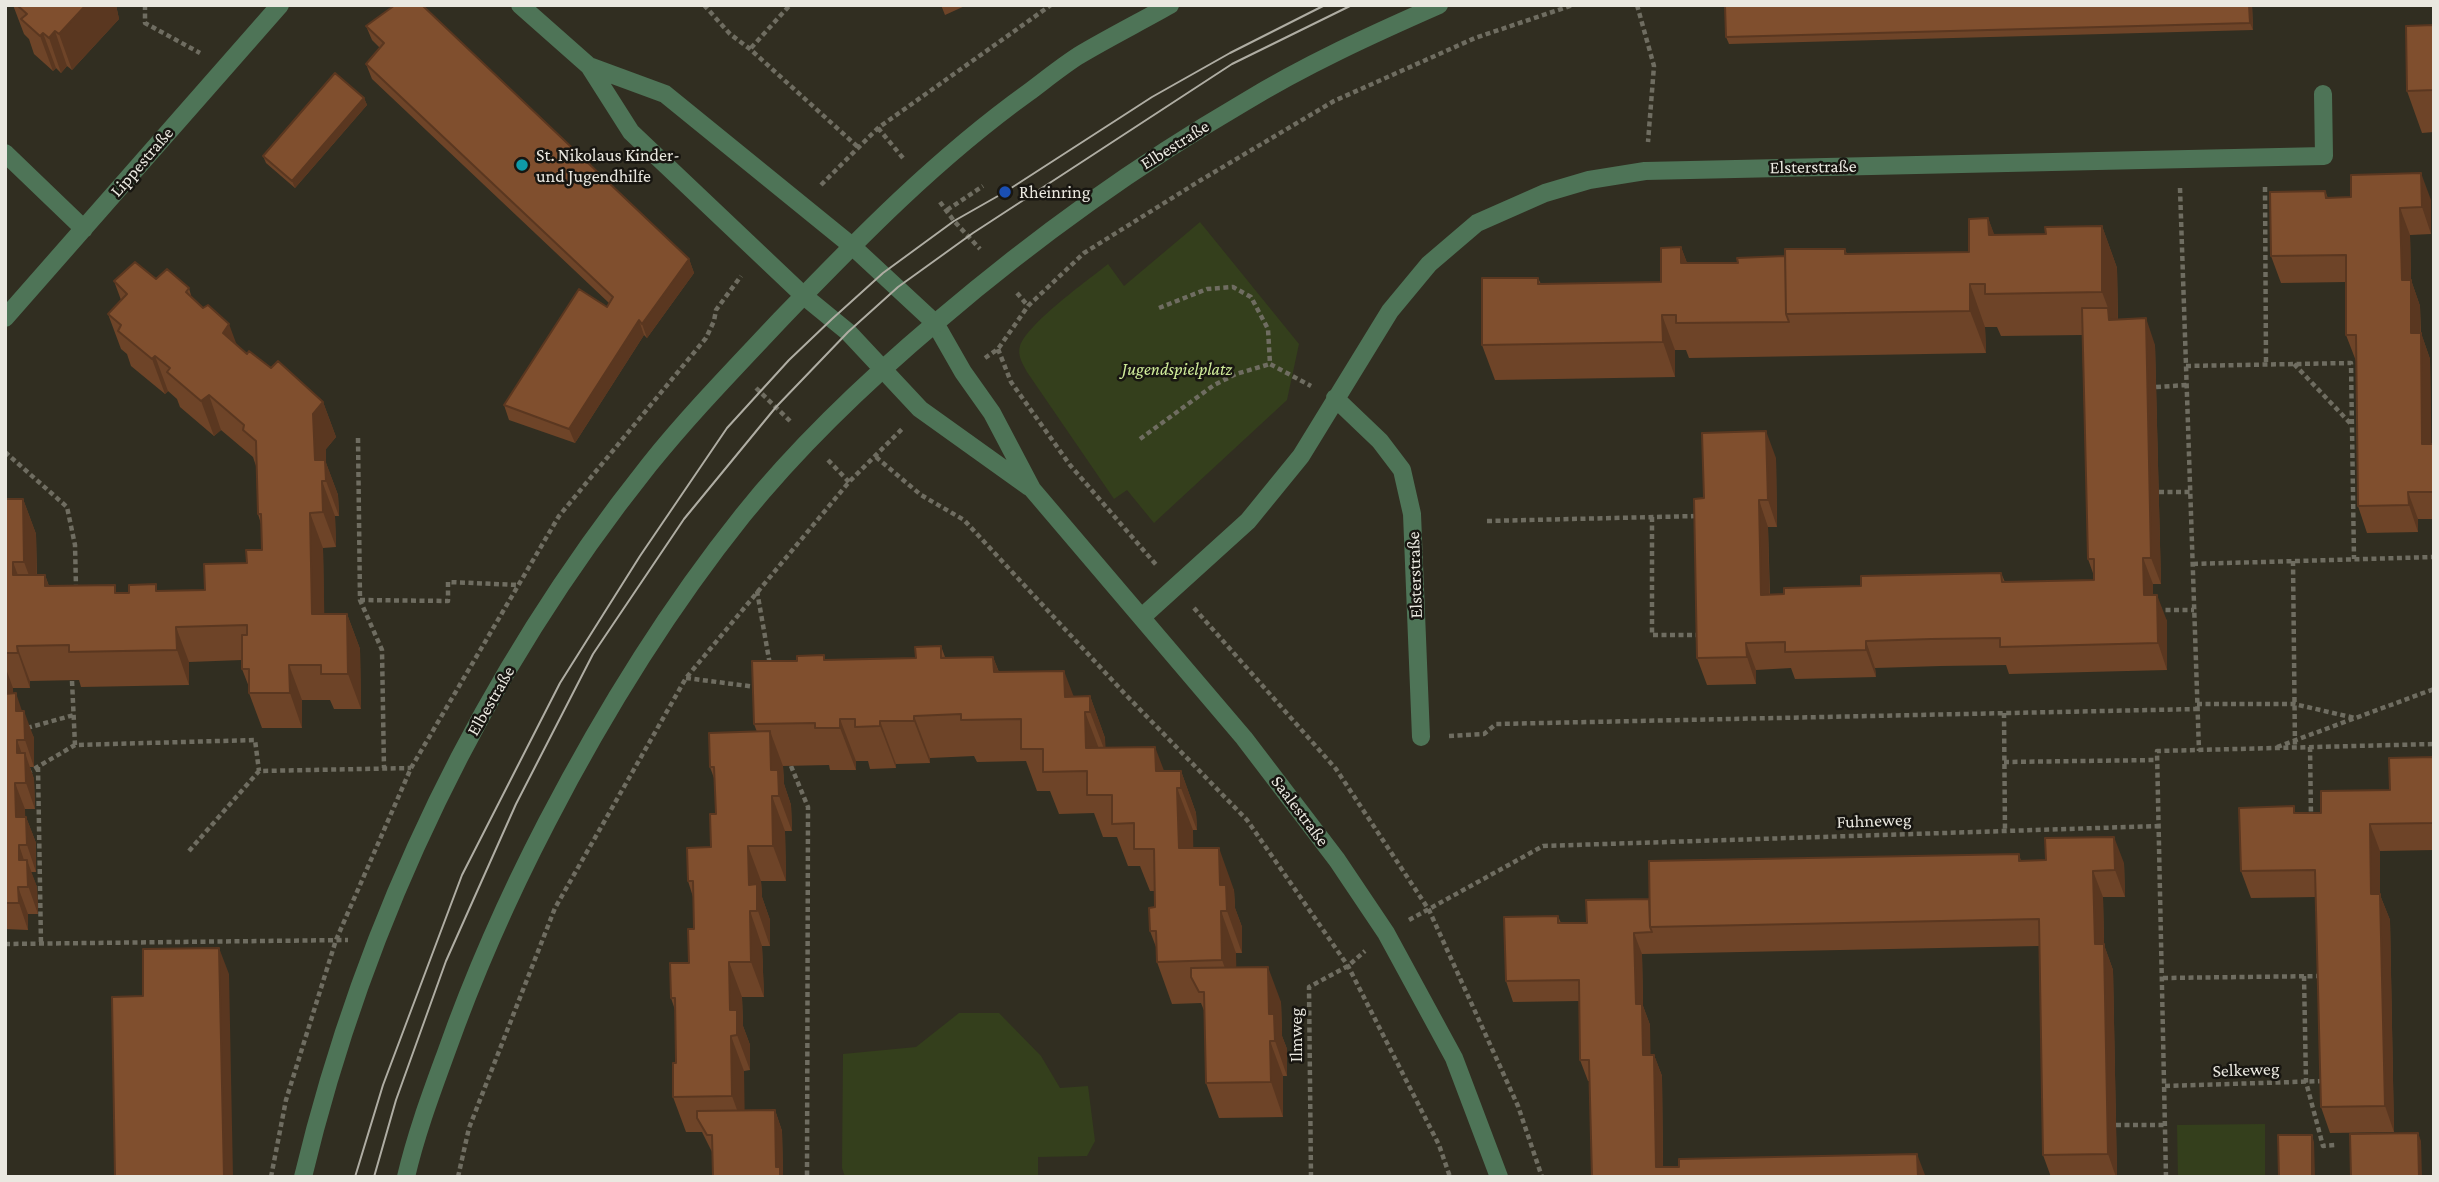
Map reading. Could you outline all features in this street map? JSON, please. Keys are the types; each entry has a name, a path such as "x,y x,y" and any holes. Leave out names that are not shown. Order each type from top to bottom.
{"street":[{"name":"Lippestraße","path":"5,318 280,5"},
{"path":"520,5 589,66 631,132 804,296 848,332 882,368"},
{"name":"Elbestraße","path":"303,1177 341,1040 411,855 455,766 522,649 555,597 648,467 735,367 852,246 959,144 1077,57 1170,5"},
{"name":"Elbestraße","path":"406,1177 414,1142 467,996 519,876 583,754 633,670 690,584 744,514 810,441 882,368 998,270 1132,173 1244,102 1339,51 1439,5"},
{"path":"589,66 666,94 852,246 934,323"},
{"name":"Elsterstraße","path":"1142,617 1248,521 1301,456 1390,311 1429,264 1477,223 1545,193 1589,180 1645,171 2324,156 2323,94"},
{"path":"5,153 84,229"},
{"name":"Saalestraße","path":"934,323 963,372 992,413 1032,489 1244,738 1337,860 1386,933 1454,1058 1499,1177"},
{"name":"Saalestraße","path":"882,368 920,409 1032,489"},
{"name":"Elsterstraße","path":"1335,398 1380,441 1402,470 1412,514 1421,737"}],"path":[{"path":"145,5 145,23 225,66"},
{"path":"704,5 730,34 859,148"},
{"path":"750,49 790,5"},
{"path":"801,204 878,128 1051,5"},
{"path":"963,372 998,349 1028,306 1084,253 1201,180 1334,101 1475,38 1573,5"},
{"path":"1637,5 1654,66 1645,171"},
{"path":"878,128 1028,306"},
{"path":"2265,157 2266,364"},
{"path":"2179,159 2199,751"},
{"path":"947,210 983,186"},
{"path":"1159,308 1207,289 1233,287 1251,297 1268,328 1270,364"},
{"path":"706,338 849,482"},
{"path":"2186,366 2351,363 2354,559"},
{"path":"1140,439 1214,385 1236,373 1270,364 1335,398"},
{"path":"2294,364 2352,424"},
{"path":"2156,387 2187,385"},
{"path":"458,1177 469,1128 555,908 686,677 849,482 920,409"},
{"path":"358,438 360,600 382,650 384,768"},
{"path":"5,452 67,507 75,545 76,587"},
{"path":"876,457 920,495 964,520 1125,694 1247,820 1348,966 1439,1145 1450,1177"},
{"path":"2159,492 2190,492"},
{"path":"1487,521 1701,516"},
{"path":"1652,517 1652,635 1706,635"},
{"path":"2193,564 2434,558"},
{"path":"2293,561 2295,748"},
{"path":"360,600 448,601 448,582 519,585"},
{"path":"757,590 772,677"},
{"path":"2153,610 2194,610"},
{"path":"686,677 761,688"},
{"path":"72,681 75,745"},
{"path":"2271,749 2434,689"},
{"path":"1421,737 1484,734 1496,724 2294,704 2356,718"},
{"path":"2004,713 2005,831"},
{"path":"26,728 74,715"},
{"path":"26,773 75,745 256,740 259,771 189,851"},
{"path":"2166,1177 2157,751 2434,744"},
{"path":"2310,747 2311,826"},
{"path":"2004,762 2157,760"},
{"path":"791,766 808,807 807,1177"},
{"path":"38,767 41,944"},
{"path":"259,771 411,768"},
{"name":"Fuhneweg","path":"1386,933 1543,846 2159,826"},
{"name":"Ilmweg","path":"1311,1177 1309,987 1348,966 1386,933"},
{"path":"5,944 377,939"},
{"path":"2304,976 2306,1082 2323,1146 2335,1145"},
{"path":"2163,978 2327,976"},
{"name":"Selkeweg","path":"2165,1086 2329,1081"},
{"path":"2116,1125 2165,1125"}],"green space":[{"name":"Jugendspielplatz","path":"1200,222 1299,344 1287,400 1154,523 1127,490 1114,499 1027,372 1019,350 1025,337 1046,314 1108,264 1124,286"},
{"path":"959,1013 999,1013 1041,1056 1060,1088 1088,1086 1095,1141 1087,1156 1038,1157 1038,1177 845,1177 842,1168 843,1054 916,1047"},
{"path":"2265,1124 2265,1177 2178,1177 2177,1125"}],"building":[{"path":"17,5 86,5 59,34 55,31 49,38 43,33 40,36 21,19 27,14"},
{"name":"St. Nikolaus Kinder- und Jugendhilfe","path":"395,5 422,5 689,259 642,324 639,320 569,429 504,405 579,289 607,307 613,297 366,64 384,43 366,26"},
{"path":"1725,5 2249,5 2250,23 1726,37"},
{"path":"2434,25 2434,90 2407,91 2406,26"},
{"path":"335,73 364,98 292,181 263,156"},
{"path":"2421,173 2422,207 2400,208 2402,280 2411,280 2411,333 2421,333 2422,444 2434,444 2434,492 2408,492 2409,505 2358,506 2356,335 2346,335 2346,255 2271,256 2270,192 2325,191 2326,198 2351,197 2351,175"},
{"path":"1988,218 1989,235 2046,234 2045,227 2102,226 2102,292 1985,294 1985,284 1970,284 1970,311 1786,314 1785,249 1845,249 1845,254 1969,252 1969,219"},
{"path":"1681,247 1681,263 1738,263 1737,258 1785,256 1786,314 1789,322 1676,323 1676,315 1662,315 1663,342 1482,345 1482,278 1538,278 1538,284 1661,282 1661,248"},
{"path":"135,262 156,279 167,269 189,288 186,292 203,308 208,305 229,324 223,333 247,354 249,351 271,368 278,361 323,402 313,414 315,460 325,460 326,481 322,481 323,512 310,513 312,614 347,614 348,674 321,674 321,665 289,665 290,693 249,693 249,669 242,669 242,635 247,635 247,625 176,627 177,650 69,652 69,645 17,646 18,653 5,653 5,499 23,499 24,562 13,562 13,575 45,575 45,586 115,585 115,593 129,593 129,585 156,584 156,591 205,590 204,564 247,563 246,550 262,550 256,441 243,430 244,425 209,395 201,401 167,372 170,368 155,356 152,359 118,331 121,325 108,314 127,294 114,281"},
{"path":"2082,308 2108,308 2109,320 2146,318 2151,558 2143,558 2144,595 2157,595 2158,643 2000,647 2000,638 1931,639 1866,641 1866,650 1785,652 1785,642 1746,643 1747,657 1697,658 1694,499 1704,498 1702,433 1766,431 1768,500 1759,500 1761,595 1784,594 1784,588 1861,586 1861,576 2001,573 2002,582 2094,580 2094,559 2088,559"},
{"path":"941,646 941,658 993,657 994,672 1064,671 1065,697 1090,696 1090,712 1085,712 1086,748 1155,747 1156,771 1181,771 1181,788 1177,788 1179,848 1219,848 1220,885 1226,885 1227,911 1221,911 1222,960 1157,962 1156,931 1150,931 1149,908 1155,907 1154,849 1134,849 1134,823 1112,824 1112,795 1087,795 1087,771 1043,772 1043,749 1021,749 1021,719 961,720 961,714 914,716 914,721 880,721 880,726 855,727 855,719 840,719 840,728 815,728 815,723 754,724 752,661 797,661 797,656 824,655 824,660 916,658 915,647"},
{"path":"16,693 16,711 24,711 25,740 17,740 17,753 25,753 26,783 15,783 16,817 26,817 27,845 19,845 19,860 27,860 28,887 18,887 19,903 5,903 5,694"},
{"path":"770,731 771,770 778,770 779,796 772,796 773,846 748,846 749,885 757,884 757,911 750,911 751,962 729,962 730,1010 737,1010 737,1035 731,1036 732,1096 673,1097 673,1063 676,1063 675,998 671,998 670,963 689,963 688,929 694,929 693,881 688,881 687,848 711,847 710,814 716,814 709,733"},
{"path":"2434,757 2434,823 2370,824 2371,894 2380,894 2385,1106 2321,1107 2315,870 2241,871 2239,808 2294,806 2294,813 2321,813 2321,791 2390,790 2389,758"},
{"path":"2114,837 2115,870 2093,871 2095,944 2104,944 2108,1154 2043,1155 2039,919 1650,927 1649,861 2019,854 2019,861 2046,860 2045,838"},
{"path":"1649,899 1652,932 1634,933 1636,1004 1642,1004 1643,1055 1654,1055 1656,1167 1679,1167 1679,1159 1917,1154 1918,1177 1592,1177 1589,1060 1580,1060 1579,980 1506,981 1504,917 1558,916 1558,923 1587,923 1586,900"},
{"path":"219,948 224,1177 115,1177 112,997 143,996 143,949"},
{"path":"1268,967 1269,1014 1274,1014 1275,1041 1270,1041 1271,1082 1206,1083 1204,992 1199,992 1191,977 1191,968"},
{"path":"775,1110 776,1167 780,1167 780,1177 713,1177 712,1135 707,1135 697,1118 697,1111"},
{"path":"2418,1133 2419,1177 2351,1177 2350,1134"},
{"path":"2278,1135 2312,1135 2312,1177 2279,1177"}],"tram line":[{"path":"355,1177 383,1085 462,875 560,683 640,556 727,428 789,360 832,319 883,273 954,221 1005,192 1152,97 1230,53 1325,5"},
{"path":"374,1177 396,1100 446,961 516,804 593,654 684,519 776,407 848,332 898,287 973,233 1232,64 1352,5"}],"place":[{"name":"St. Nikolaus Kinder- und Jugendhilfe","path":"522,165"},
{"name":"Rheinring","path":"1005,192"}]}
